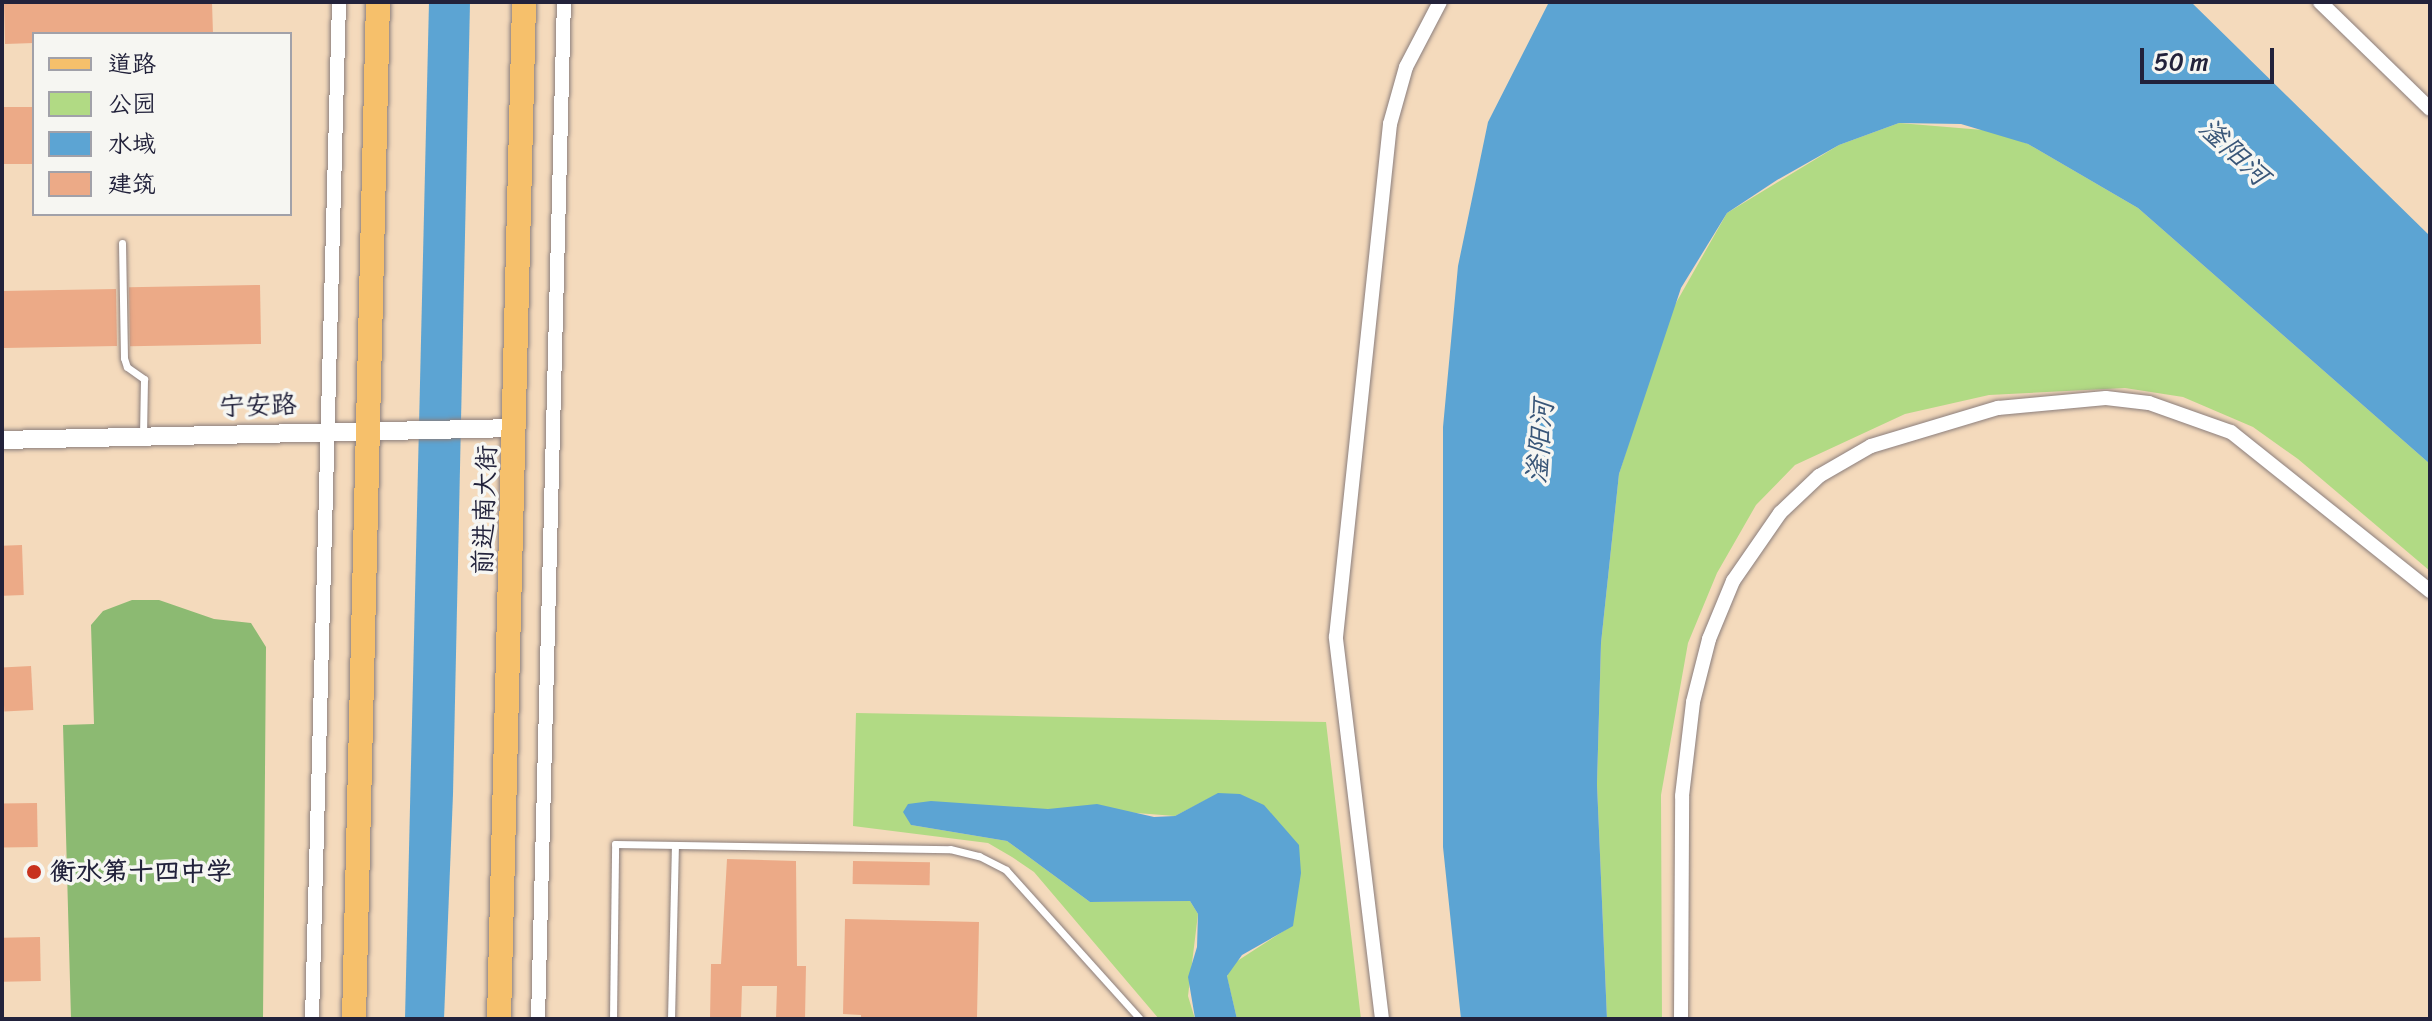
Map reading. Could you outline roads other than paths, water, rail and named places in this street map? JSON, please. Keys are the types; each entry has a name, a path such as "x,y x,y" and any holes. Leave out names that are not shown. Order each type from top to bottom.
{"main road":[{"path":"354,1019 378,2"},
{"name":"前进南大街","path":"499,1019 524,2"}],"street":[{"path":"312,1019 339,2"},
{"path":"538,1019 564,2"},
{"path":"1382,1019 1336,637 1390,124 1406,67 1440,2"},
{"path":"2320,2 2430,109"},
{"path":"1681,1019 1682,796 1693,702 1709,639 1733,581 1780,513 1819,476 1858,453 1926,426 1998,408 2106,398 2149,403 2231,432 2430,591"},
{"name":"宁安路","path":"2,440 405,427 515,428"}],"lane":[{"path":"122,243 124,358 127,367 144,379 143,435"},
{"path":"613,1019 615,844 950,849 988,859 1006,870 1140,1019"},
{"path":"671,1019 675,845"}],"water":[{"path":"429,2 470,2 453,794 444,1019 405,1019"},
{"name":"滏阳河","path":"1549,2 2191,2 2430,236 2430,464 2138,208 2028,144 1961,124 1899,123 1839,145 1777,180 1727,213 1681,288 1619,474 1601,643 1597,784 1607,1019 1461,1019 1443,847 1443,427 1458,266 1488,122"},
{"path":"1218,793 1240,794 1264,805 1299,845 1301,873 1293,926 1242,955 1227,976 1237,1019 1195,1018 1188,977 1197,947 1198,914 1190,901 1090,902 1007,841 911,825 903,812 908,804 931,801 1048,809 1097,804 1154,817 1175,816"}],"place":[{"name":"衡水第十四中学","path":"34,872"}]}
